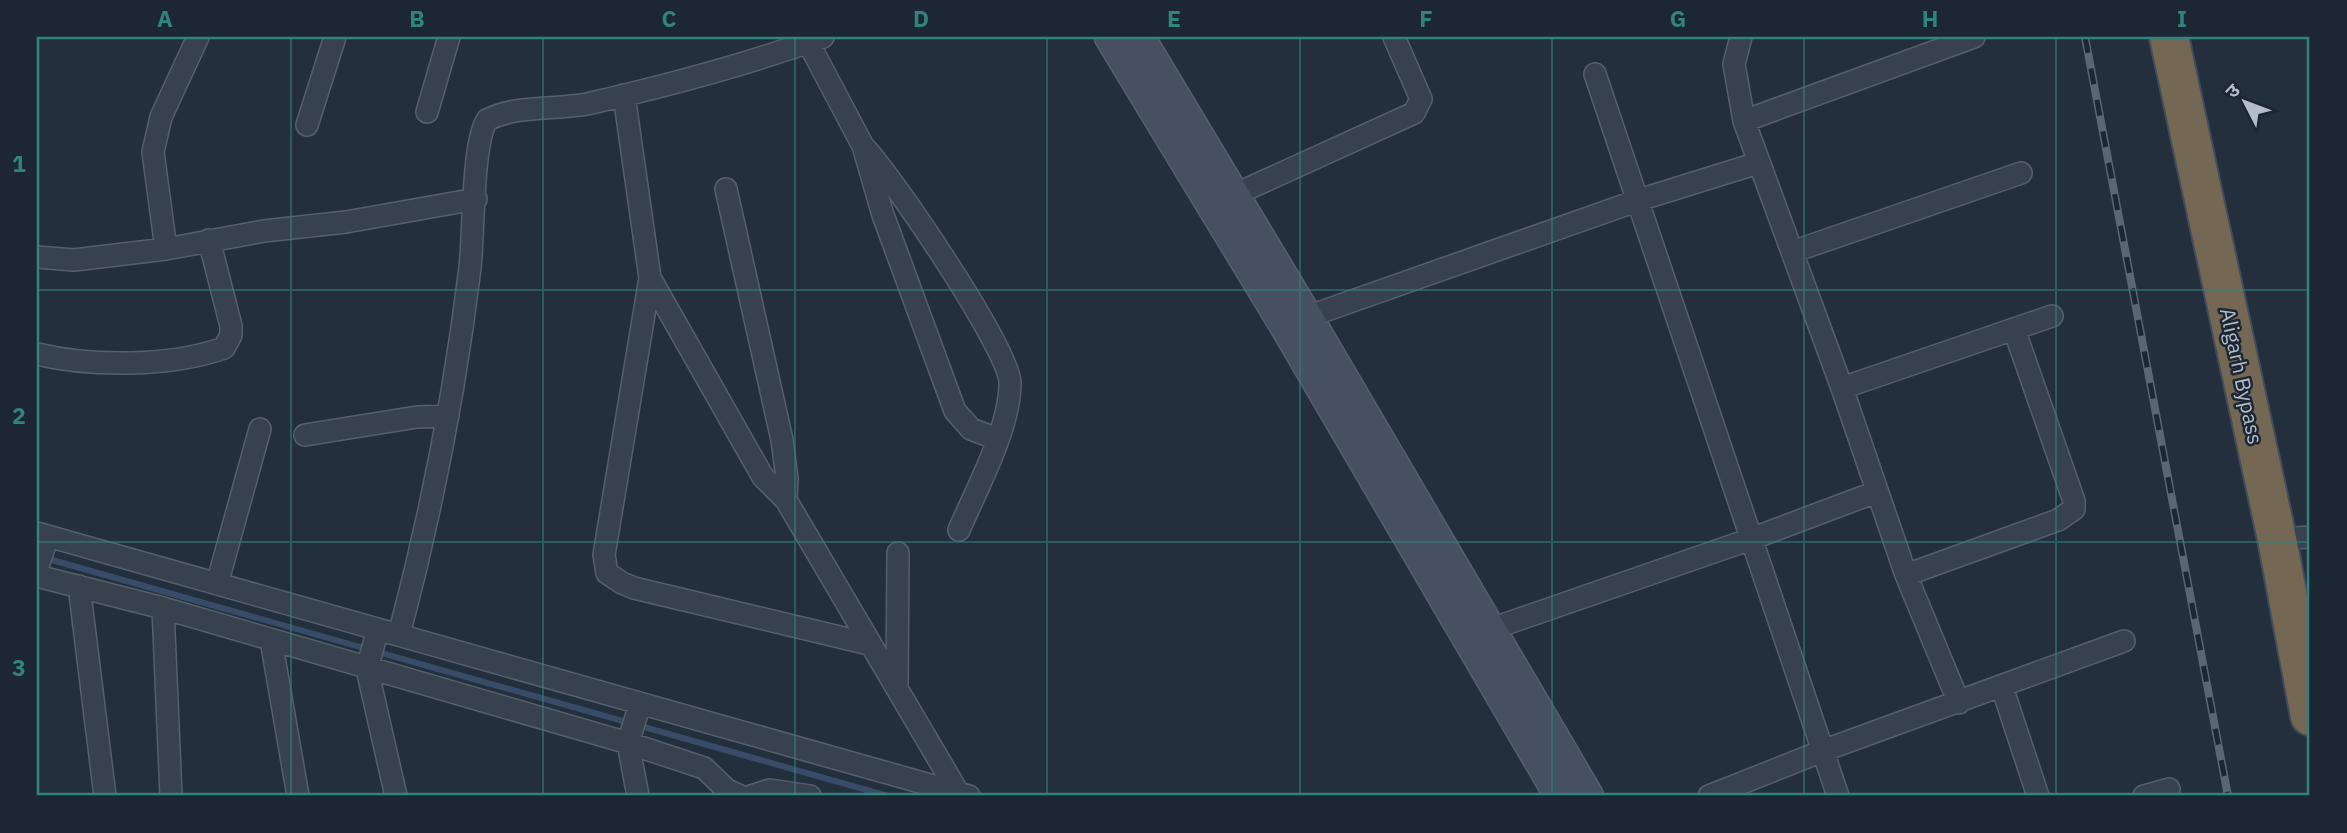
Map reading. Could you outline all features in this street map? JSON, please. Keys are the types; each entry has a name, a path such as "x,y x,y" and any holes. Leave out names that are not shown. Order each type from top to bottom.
{"highway":[{"name":"Aligarh Bypass","path":"2171,41 2294,538 2308,692"}],"main road":[{"path":"1110,37 1287,329 1560,796"},
{"path":"1139,37 1588,796"}],"street":[{"path":"166,249 153,152 161,117 198,37"},
{"path":"307,125 335,37"},
{"path":"427,112 449,37"},
{"path":"1234,195 1414,113 1421,99 1394,37"},
{"path":"1741,37 1734,64 1744,121 1842,388 1906,575 1959,703"},
{"path":"1744,121 1974,37"},
{"path":"373,650 399,635 430,514 448,416 470,267 478,140 487,120 504,114 582,104 624,95 816,39 863,146 883,215 955,411 971,429 997,439"},
{"path":"1595,74 1825,750 1838,796"},
{"path":"624,95 650,278 604,555 607,573 634,587 870,644"},
{"path":"863,146 892,179 1009,370 1010,391 997,439 960,530"},
{"path":"1307,317 1639,200 1758,163"},
{"path":"1792,252 2021,173"},
{"path":"726,189 782,440 787,478 786,500"},
{"path":"37,257 74,260 166,249 476,199"},
{"path":"37,354 100,364 133,363 224,348 231,335 231,326 209,240"},
{"path":"650,278 763,477 786,500 897,689 964,795"},
{"path":"1842,388 2052,316"},
{"path":"1906,575 2058,520 2074,509 2074,501 2014,329"},
{"path":"305,435 417,417 448,416"},
{"path":"216,584 260,429"},
{"path":"1491,629 1751,539 1876,492"},
{"path":"40,554 216,584 276,598 373,650"},
{"path":"40,554 79,586 271,640 373,650 633,724 964,795"},
{"path":"897,689 898,554"},
{"path":"79,586 105,796"},
{"path":"163,608 171,796"},
{"path":"399,635 633,724 704,768 727,790 740,796"},
{"path":"271,640 298,796"},
{"path":"1709,796 1825,750 2124,641"},
{"path":"373,650 396,796"},
{"path":"2002,687 2038,796"},
{"path":"633,724 638,796"},
{"path":"2144,796 2169,789"},
{"path":"751,796 770,790 808,796"}],"waterway":[{"path":"45,558 888,796"}],"railway":[{"path":"2085,37 2228,796"}]}
